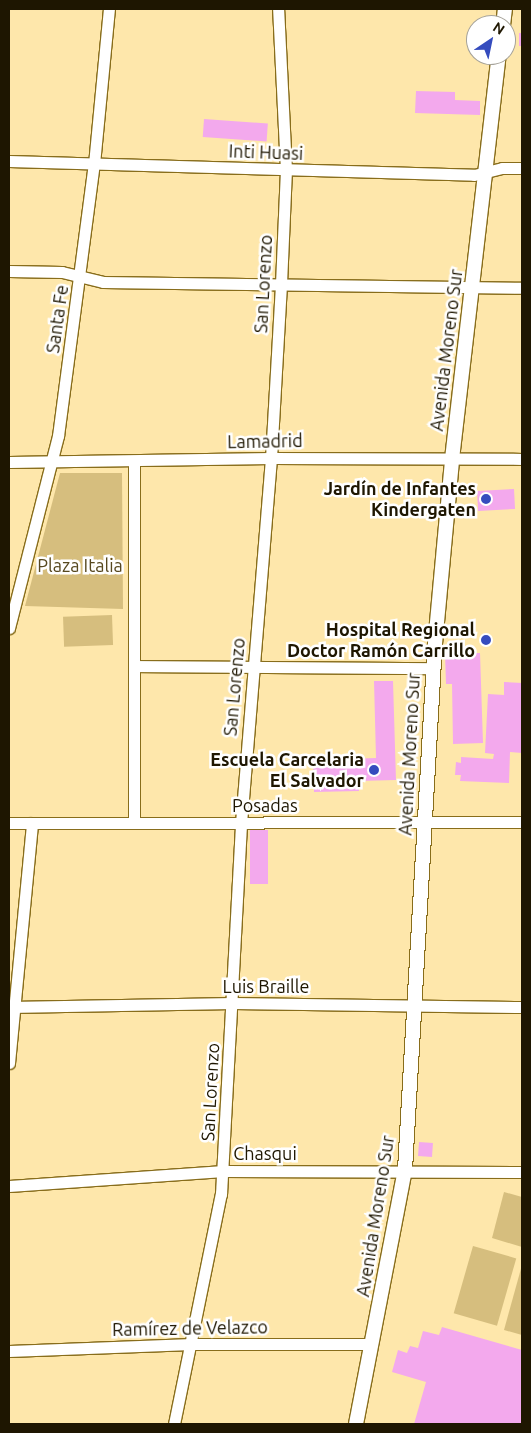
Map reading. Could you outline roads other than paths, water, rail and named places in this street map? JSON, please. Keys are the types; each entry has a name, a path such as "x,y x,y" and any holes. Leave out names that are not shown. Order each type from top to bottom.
{"street":[{"name":"Santa Fe","path":"9,628 13,596 53,462 94,164 108,9"},
{"name":"San Lorenzo","path":"174,1424 219,1209 223,1171 241,823 271,458 281,284 286,170 278,9"},
{"name":"Avenida Moreno Sur","path":"356,1424 405,1170 417,1005 423,822 433,668 452,459 498,65"},
{"name":"Inti Huasi","path":"9,161 474,175 522,168"},
{"path":"9,271 62,272 103,282 472,285 522,288"},
{"name":"Lamadrid","path":"9,462 134,462 271,458 522,459"},
{"path":"134,462 134,823"},
{"path":"134,666 433,668"},
{"name":"Posadas","path":"9,823 522,822"},
{"path":"9,1063 12,1007 32,823"},
{"name":"Luis Braille","path":"12,1007 233,1003 522,1006"},
{"name":"Chasqui","path":"9,1186 223,1171 405,1170 522,1172"},
{"name":"Ramírez de Velazco","path":"9,1351 192,1344 372,1344"}],"place":[{"name":"Jardín de Infantes Kindergaten","path":"486,499"},
{"name":"Hospital Regional Doctor Ramón Carrillo","path":"486,640"},
{"name":"Escuela Carcelaria El Salvador","path":"374,770"}],"park label":[{"name":"Plaza Italia","path":"80,565"}]}
